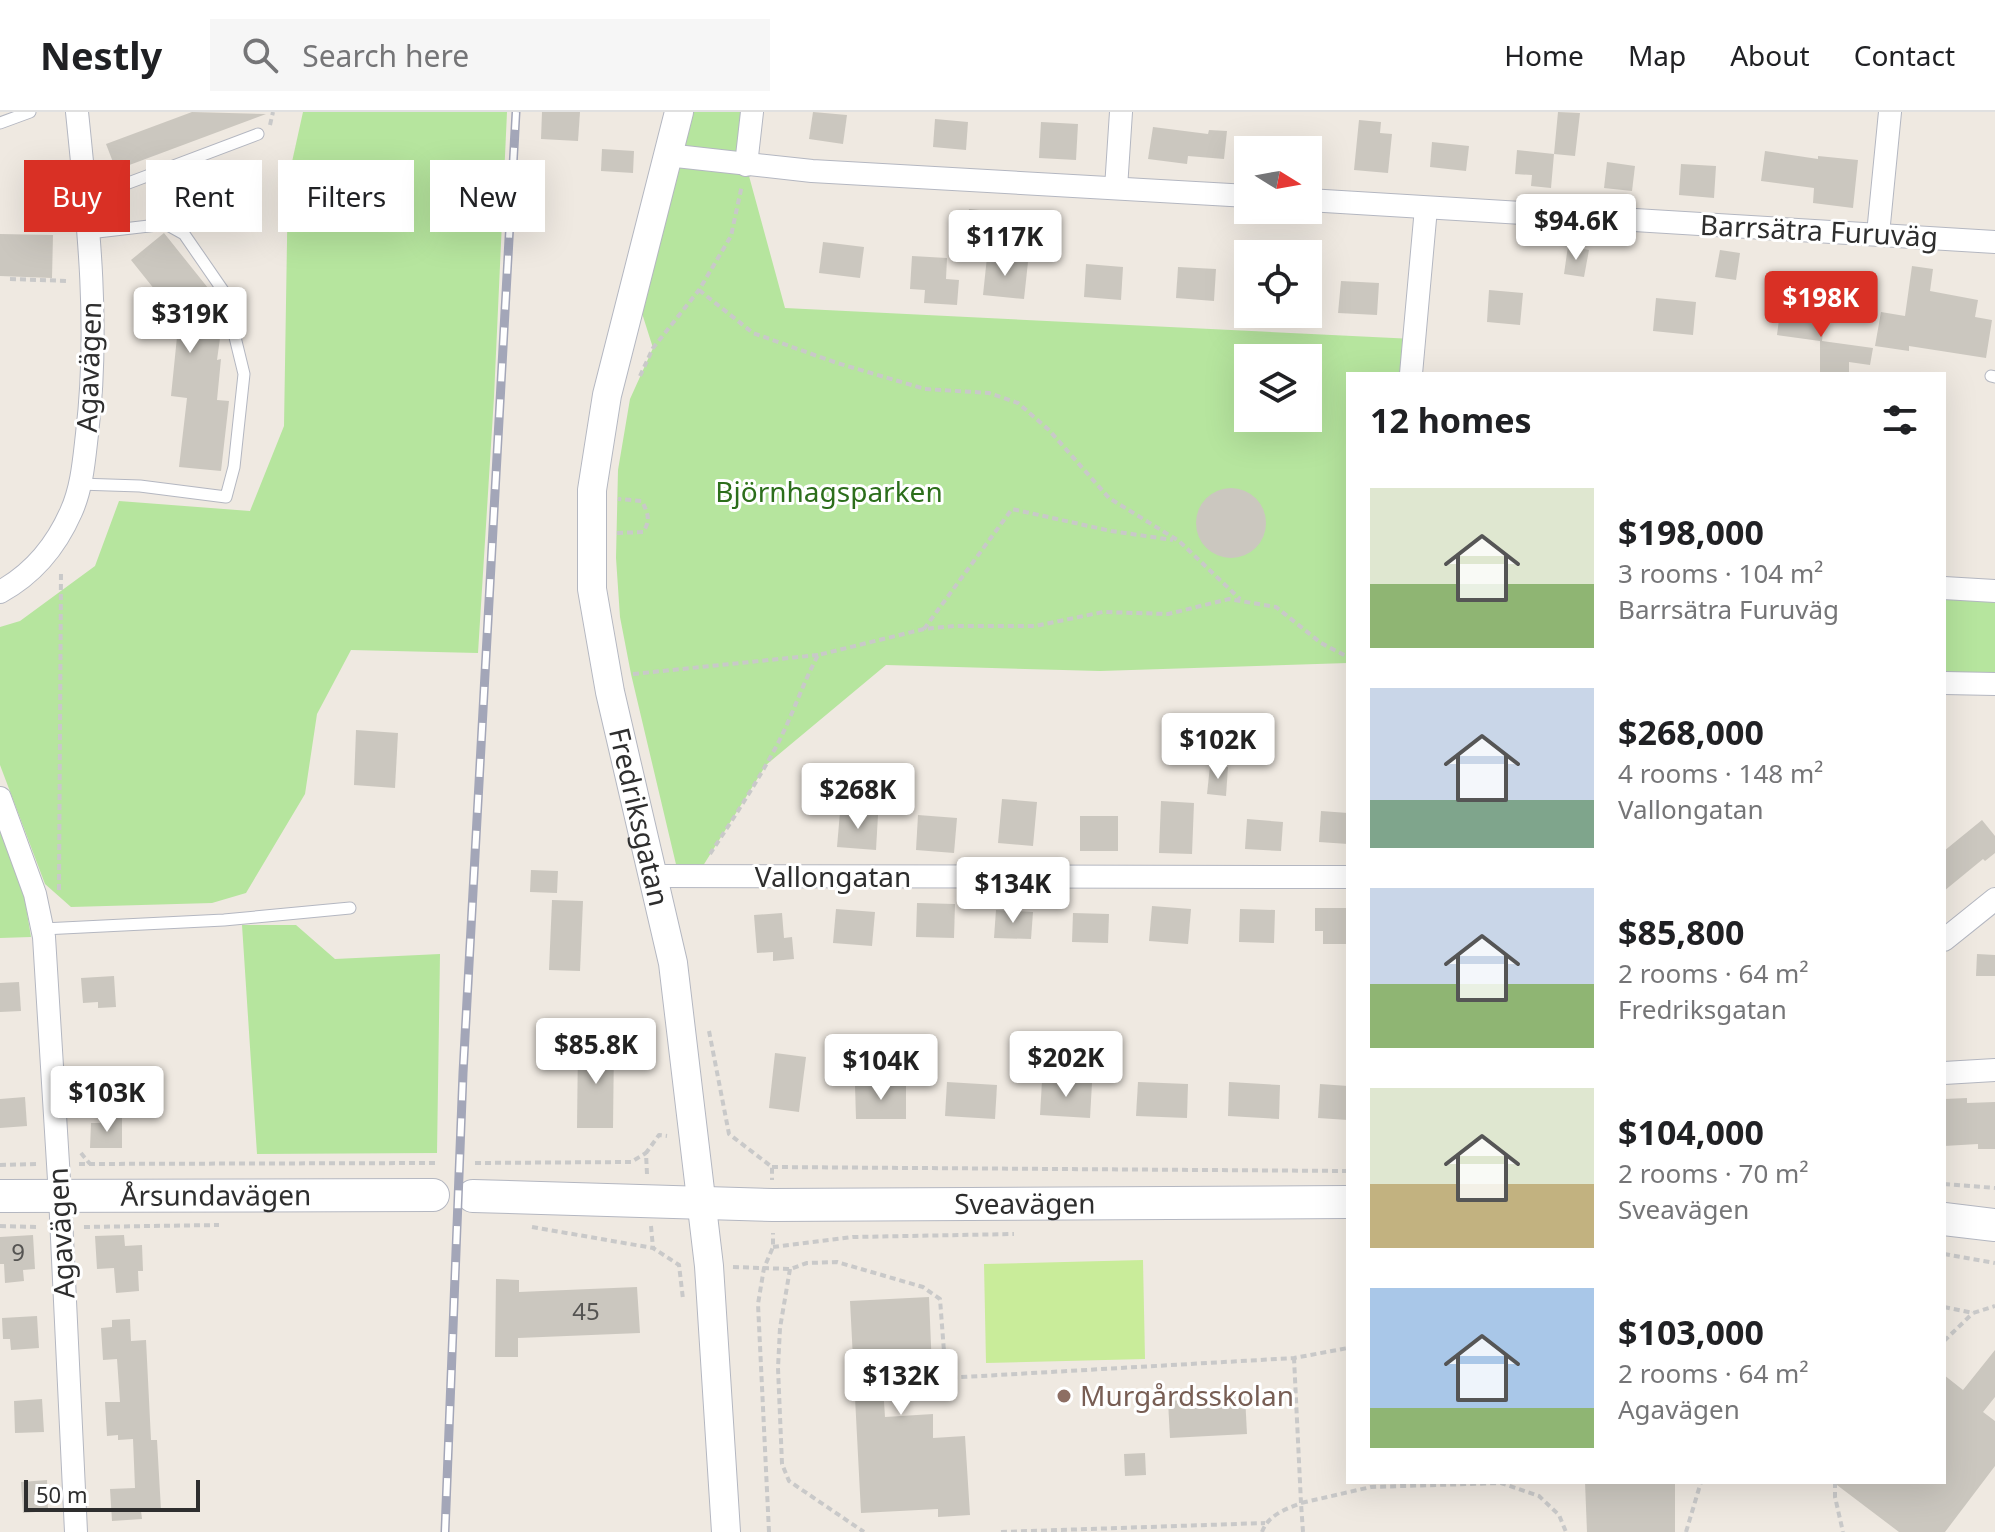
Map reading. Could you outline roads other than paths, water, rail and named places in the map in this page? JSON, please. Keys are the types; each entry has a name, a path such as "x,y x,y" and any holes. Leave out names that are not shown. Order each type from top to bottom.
{"main road":[{"name":"Årsundavägen","path":"0,1196 433,1195"},
{"path":"473,1196 702,1202"},
{"name":"Sveavägen","path":"702,1202 773,1205 1346,1202"},
{"path":"1946,1219 1995,1225"}],"street":[{"name":"Agavägen","path":"77,112 82,160"},
{"name":"Fredriksgatan","path":"679,112 607,395 592,490 592,589 610,692 673,963 709,1266 726,1532"},
{"path":"746,165 752,112"},
{"path":"1116,188 1121,112"},
{"path":"1878,234 1890,112"},
{"path":"667,155 746,165 1234,195"},
{"name":"Barrsätra Furuväg","path":"1322,201 1995,242"},
{"path":"1411,372 1426,208"},
{"name":"Agavägen","path":"0,592 24,577 41,560 73,509 89,416 93,329 89,233"},
{"path":"1946,588 1995,591"},
{"path":"1946,683 1995,684"},
{"name":"Agavägen","path":"0,798 51,929 58,1164 76,1532"},
{"name":"Vallongatan","path":"654,876 1346,877"},
{"path":"1946,938 1995,899"},
{"path":"1946,1073 1995,1070"}],"lane":[{"path":"0,123 30,112"},
{"path":"130,182 258,134"},
{"path":"79,484 140,486 226,497 234,467 244,374 224,292 184,234 166,224 89,233"},
{"path":"51,929 224,920 350,908"}],"railway":[{"path":"445,1532 463,1073 516,112"}],"place":[{"name":"Murgårdsskolan","path":"1064,1396"}],"park label":[{"name":"Björnhagsparken","path":"829,492"}]}
